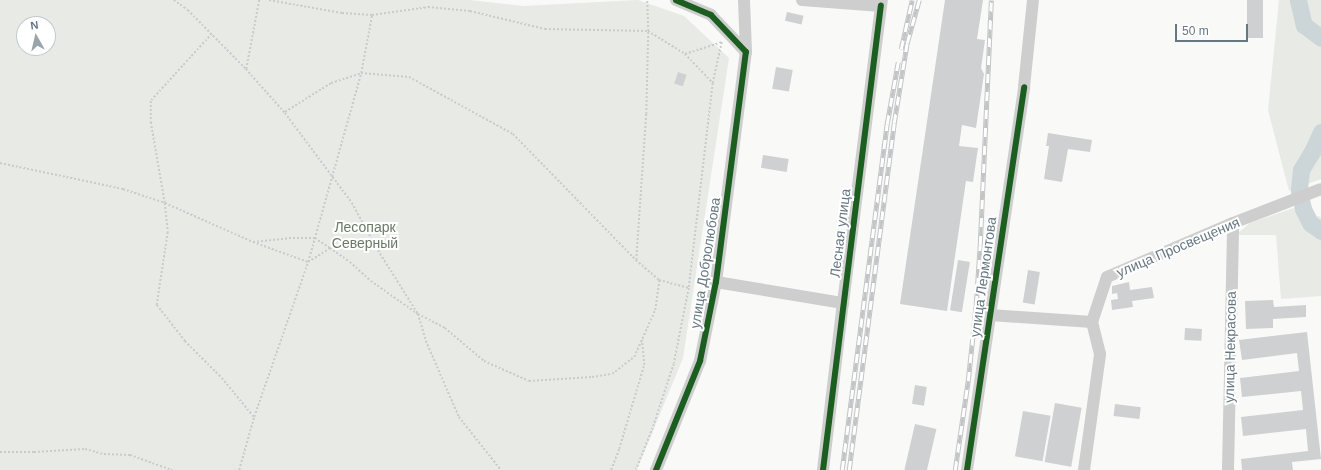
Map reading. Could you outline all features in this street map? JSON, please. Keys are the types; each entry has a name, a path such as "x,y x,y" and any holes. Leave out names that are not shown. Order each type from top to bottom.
{"street":[{"path":"676,0 711,15 746,52"},
{"name":"улица Добролюбова","path":"656,470 700,361 716,282 746,52 744,0"},
{"path":"802,0 882,3"},
{"name":"улица Лермонтова","path":"967,470 1024,87 1033,0"},
{"name":"Лесная улица","path":"823,470 882,3"},
{"name":"улица Просвещения","path":"1092,322 1107,277 1233,223 1318,190"},
{"name":"улица Некрасова","path":"1228,470 1233,223"},
{"path":"716,282 843,303"},
{"path":"990,314 1092,322 1100,354 1084,470"}],"path":[{"path":"174,0 188,10 246,69 284,113 352,203 376,247 418,314 426,341 459,417 501,470"},
{"path":"246,69 259,0"},
{"path":"269,0 342,13 372,14 428,7 470,11 545,29 648,32 685,54 713,83"},
{"path":"636,260 646,114 648,32 647,0"},
{"path":"239,470 254,416 315,238 361,73 372,14"},
{"path":"212,34 151,101 150,122 165,202 168,232 157,305 185,341 222,378 254,416"},
{"path":"636,470 653,428 674,364 689,288 713,83 722,42 685,54"},
{"path":"284,113 331,83 361,73 409,77 513,134 636,260 658,280 689,288"},
{"path":"0,163 123,189 165,202 253,242 308,262"},
{"path":"253,242 289,238 315,238 350,262 371,281 418,314 445,328 484,361 529,381 592,378 612,374 634,357 654,310 658,280"},
{"path":"308,262 330,248"},
{"path":"610,470 619,449 644,365 642,338"},
{"path":"0,452 85,449 104,454 130,455 172,470"}],"green space":[{"name":"Лесопарк Северный","path":"0,0 469,0 523,6 638,0 684,16 729,58 683,358 637,470 0,470"},
{"path":"1279,0 1321,0 1321,179 1289,191 1268,110"},
{"path":"1294,208 1321,217 1321,296 1281,299 1276,235 1236,235 1250,223"}],"building":[{"path":"945,0 983,0 977,39 985,40 981,68 984,74 976,128 962,125 959,146 978,148 973,182 966,181 947,311 900,304"},
{"path":"1247,0 1263,0 1263,38 1247,38"},
{"path":"787,12 804,16 802,25 785,21"},
{"path":"776,67 793,70 789,92 772,89"},
{"path":"678,72 687,75 683,86 674,83"},
{"path":"1048,133 1092,140 1090,152 1068,149 1062,182 1044,179 1049,146 1046,146"},
{"path":"763,155 789,159 787,172 761,168"},
{"path":"958,260 970,262 962,312 950,310"},
{"path":"1028,270 1040,272 1035,304 1023,303"},
{"path":"1129,282 1130,290 1152,287 1154,298 1132,301 1133,307 1112,310 1111,300 1118,299 1117,293 1112,294 1112,286"},
{"path":"1273,300 1274,307 1306,305 1306,317 1273,319 1273,328 1246,329 1245,301"},
{"path":"1185,328 1202,329 1201,341 1184,340"},
{"path":"1307,332 1321,459 1292,462 1293,470 1242,470 1241,459 1308,451 1306,429 1243,436 1241,417 1303,410 1301,391 1242,397 1240,378 1299,371 1297,353 1242,360 1239,340"},
{"path":"915,385 927,387 924,406 912,404"},
{"path":"1055,403 1082,408 1071,467 1045,462"},
{"path":"1115,404 1141,407 1139,419 1114,416"},
{"path":"1023,411 1051,416 1043,461 1015,456"},
{"path":"915,424 936,429 927,470 904,470"}],"waterway":[{"path":"1298,0 1304,25 1321,38"},
{"path":"1321,132 1313,150 1301,170 1299,190 1303,209 1310,223 1321,231"}],"railway":[{"path":"901,49 912,0"},
{"path":"849,470 894,123 907,43 919,0"},
{"path":"955,470 968,381 976,305 991,0"},
{"path":"842,470 887,124 898,62"}],"cycle path":[{"path":"656,470 700,361 716,282 746,52 711,15 676,0"},
{"path":"823,470 881,6"},
{"path":"967,470 1024,87"}]}
